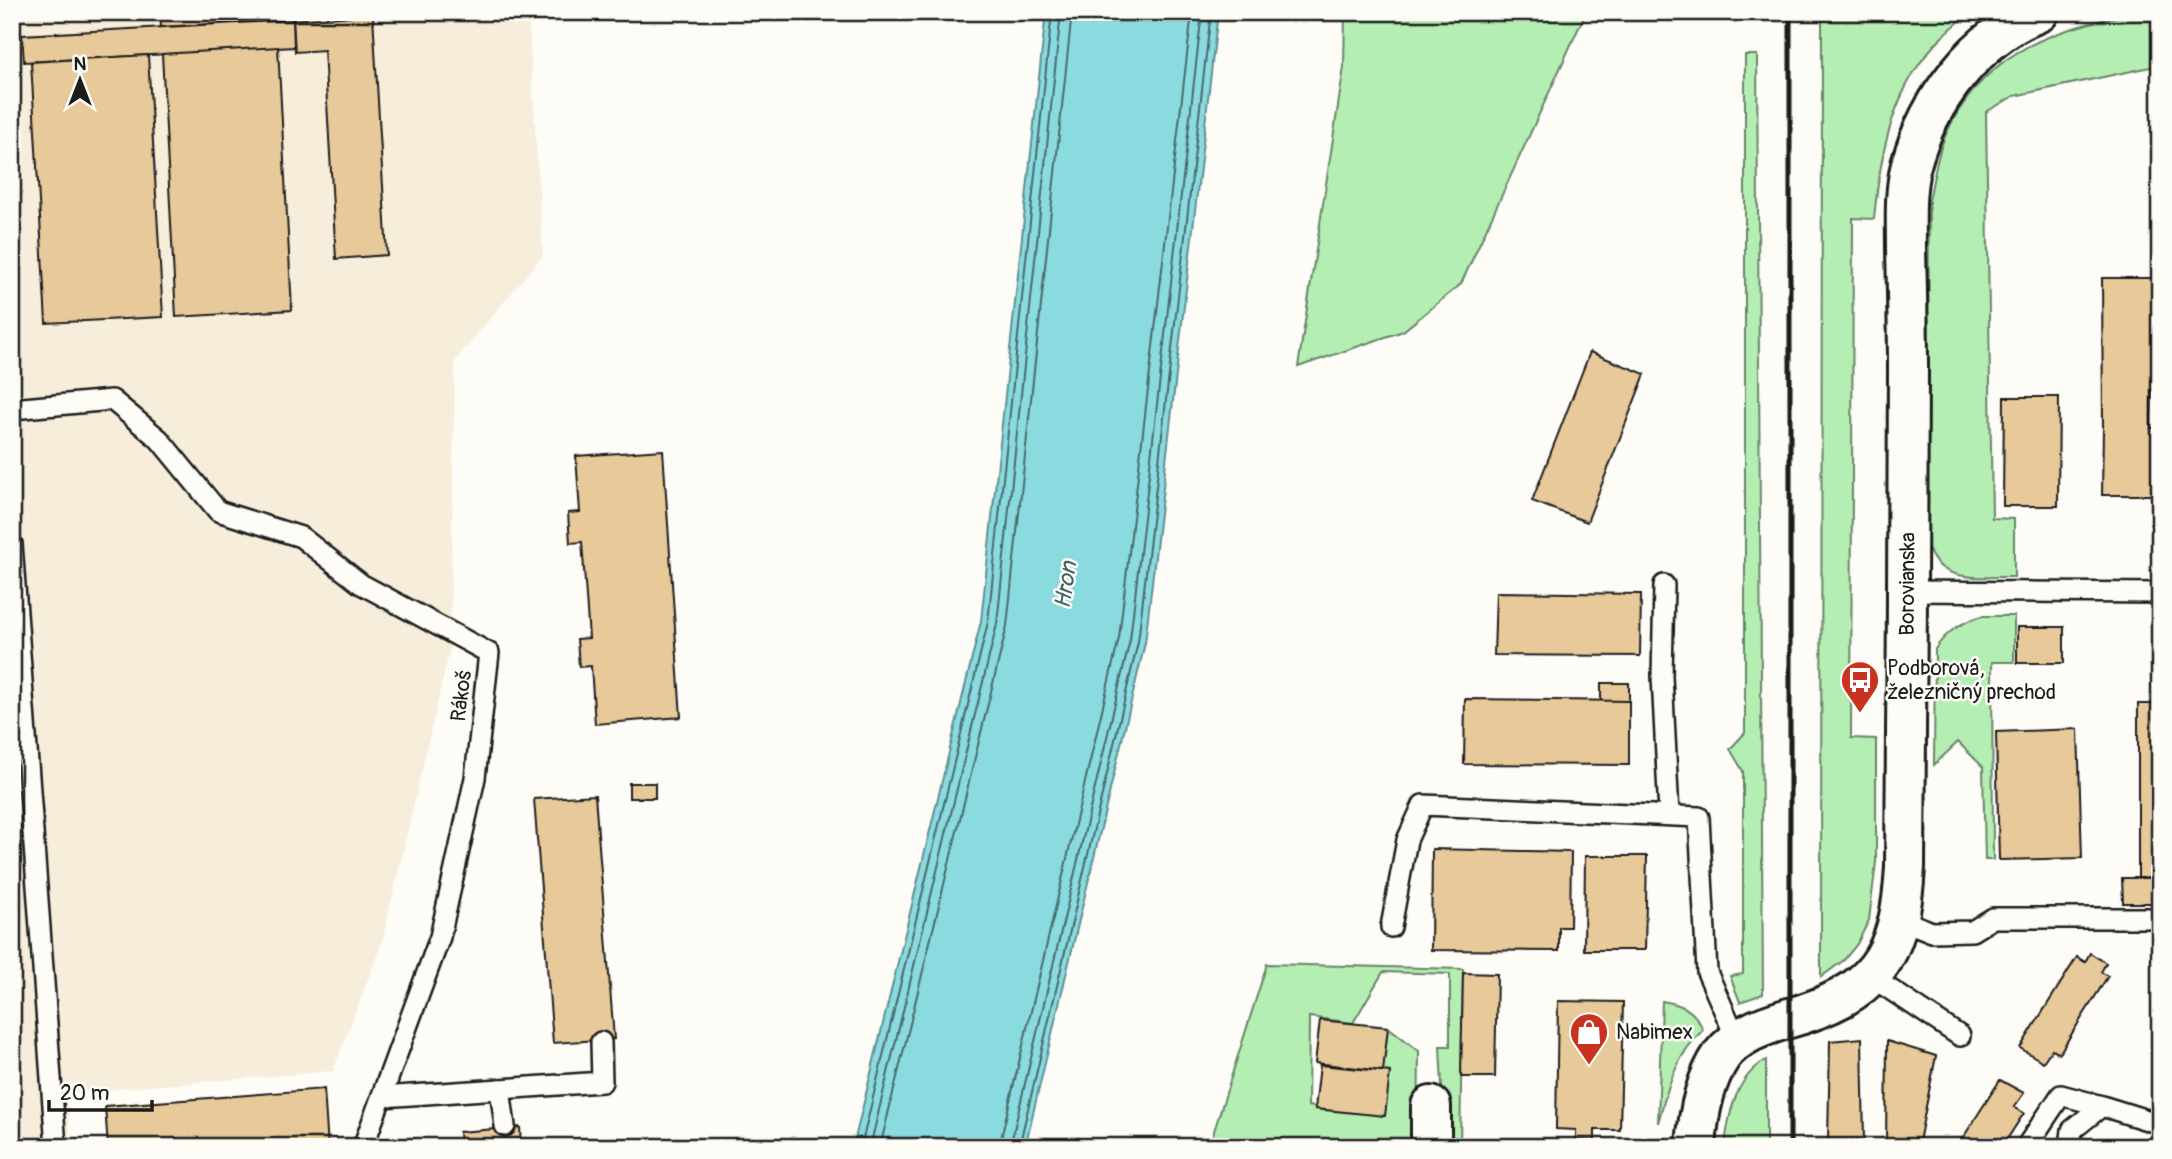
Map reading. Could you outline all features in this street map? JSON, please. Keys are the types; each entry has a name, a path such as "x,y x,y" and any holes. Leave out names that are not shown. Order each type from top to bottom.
{"street":[{"name":"Borovianska","path":"1696,1147 1707,1084 1722,1055 1737,1040 1764,1025 1825,1006 1846,996 1870,976 1884,959 1894,937 1903,902 1905,867 1908,369 1906,202 1911,166 1926,127 1951,81 1980,50 2005,29 2031,14"},
{"path":"1431,1106 1431,1147"}],"lane":[{"name":"Rákoš","path":"12,409 112,400 159,439 218,511 301,537 361,584 489,653 475,778 440,937 363,1147"},
{"path":"12,544 18,703 56,1147"},
{"path":"1664,585 1662,676 1669,816"},
{"path":"1906,590 2160,593"},
{"path":"1391,927 1407,840 1423,805 1699,817 1707,972 1737,1040"},
{"path":"1899,919 1933,932 1972,931 1993,918 2160,918"},
{"path":"1870,976 1960,1036"},
{"path":"382,1097 602,1082 601,1042"},
{"path":"500,1089 505,1126"},
{"path":"2026,1147 2061,1095 2160,1124"},
{"path":"2070,1147 2072,1130 2102,1105"}],"shaded area":[{"path":"12,12 528,12 543,255 455,361 450,648 381,945 333,1071 67,1093 71,1147 12,1147"}],"green space":[{"path":"1345,12 1586,12 1461,284 1403,331 1298,367 1344,67"},
{"path":"1822,12 1971,12 1943,36 1912,76 1892,121 1885,145 1874,219 1853,218 1851,738 1876,739 1876,862 1869,920 1857,944 1844,960 1821,977"},
{"path":"2136,12 2160,12 2160,65 2014,96 1986,112 1992,518 2014,519 2014,577 1961,576 1940,566 1932,557 1927,544 1929,201 1943,142 1967,98 2006,59 2053,35"},
{"path":"1745,55 1757,55 1763,994 1740,1002 1730,976 1743,974 1743,771 1730,749 1745,733"},
{"path":"1982,616 2014,616 2014,662 1992,662 1993,860 1985,860 1983,767 1958,742 1934,765 1935,649 1956,628"},
{"path":"1267,964 1463,969 1460,1147 1445,1147 1440,1046 1450,1046 1450,974 1383,972 1353,1023 1309,1017 1308,1106 1384,1116 1389,1073 1383,1071 1388,1027 1419,1051 1418,1147 1209,1147"},
{"path":"1662,1001 1687,1009 1696,1017 1703,1030 1679,1061 1658,1123"},
{"path":"1766,1060 1766,1147 1725,1147 1735,1098 1747,1076"}],"water":[{"name":"Hron","path":"1046,12 1218,12 1145,643 1025,1147 853,1147 981,621"}],"building":[{"path":"160,12 276,12 277,20 161,27"},
{"path":"294,12 327,12 327,18 294,20"},
{"path":"338,12 371,12 371,15 338,17"},
{"path":"373,15 387,255 336,259 324,50 295,52 293,20"},
{"path":"293,20 294,47 24,62 22,35"},
{"path":"278,47 292,310 176,317 162,54"},
{"path":"148,55 163,317 46,323 31,62"},
{"path":"2102,278 2157,278 2157,388 2152,389 2151,428 2160,428 2160,495 2102,495"},
{"path":"1590,352 1645,374 1587,522 1532,501"},
{"path":"2004,397 2059,397 2058,506 2003,506"},
{"path":"663,450 681,717 595,724 591,666 579,667 577,639 589,638 582,542 570,543 568,513 580,512 576,456"},
{"path":"1496,592 1641,594 1640,656 1494,655"},
{"path":"2017,627 2064,627 2064,663 2017,663"},
{"path":"1601,683 1629,683 1629,701 1601,701"},
{"path":"1465,699 1629,701 1629,765 1464,764"},
{"path":"2138,704 2160,704 2160,878 2138,878"},
{"path":"2078,729 2082,858 1999,860 1996,732"},
{"path":"629,783 655,783 655,798 629,798"},
{"path":"595,795 614,1039 553,1043 534,799"},
{"path":"1432,849 1571,852 1570,927 1559,927 1559,951 1431,950"},
{"path":"1585,856 1647,856 1645,950 1584,950"},
{"path":"2122,878 2160,878 2160,903 2123,903"},
{"path":"2090,953 2106,963 2101,972 2108,976 2059,1054 2052,1049 2043,1062 2020,1048 2077,957 2085,962"},
{"path":"1463,973 1497,974 1495,1077 1461,1077"},
{"name":"Nabimex","path":"1558,1001 1623,1002 1620,1130 1595,1130 1595,1141 1576,1140 1576,1130 1556,1129"},
{"path":"1320,1020 1388,1027 1383,1071 1315,1063"},
{"path":"1862,1038 1864,1141 1828,1141 1830,1041"},
{"path":"1887,1041 1936,1056 1918,1147 1886,1147"},
{"path":"1320,1065 1390,1072 1385,1116 1315,1109"},
{"path":"2000,1080 2024,1093 2014,1107 2024,1113 2002,1147 1957,1147"},
{"path":"324,1089 328,1147 108,1147 105,1106"},
{"path":"520,1127 521,1147 460,1147 459,1132"},
{"path":"1828,1141 1864,1141 1864,1147 1828,1147"}],"railway":[{"path":"1790,12 1790,1147"}],"place":[{"name":"Podborová, železničný prechod","path":"1860,714"},
{"name":"Nabimex","path":"1589,1066"}]}
